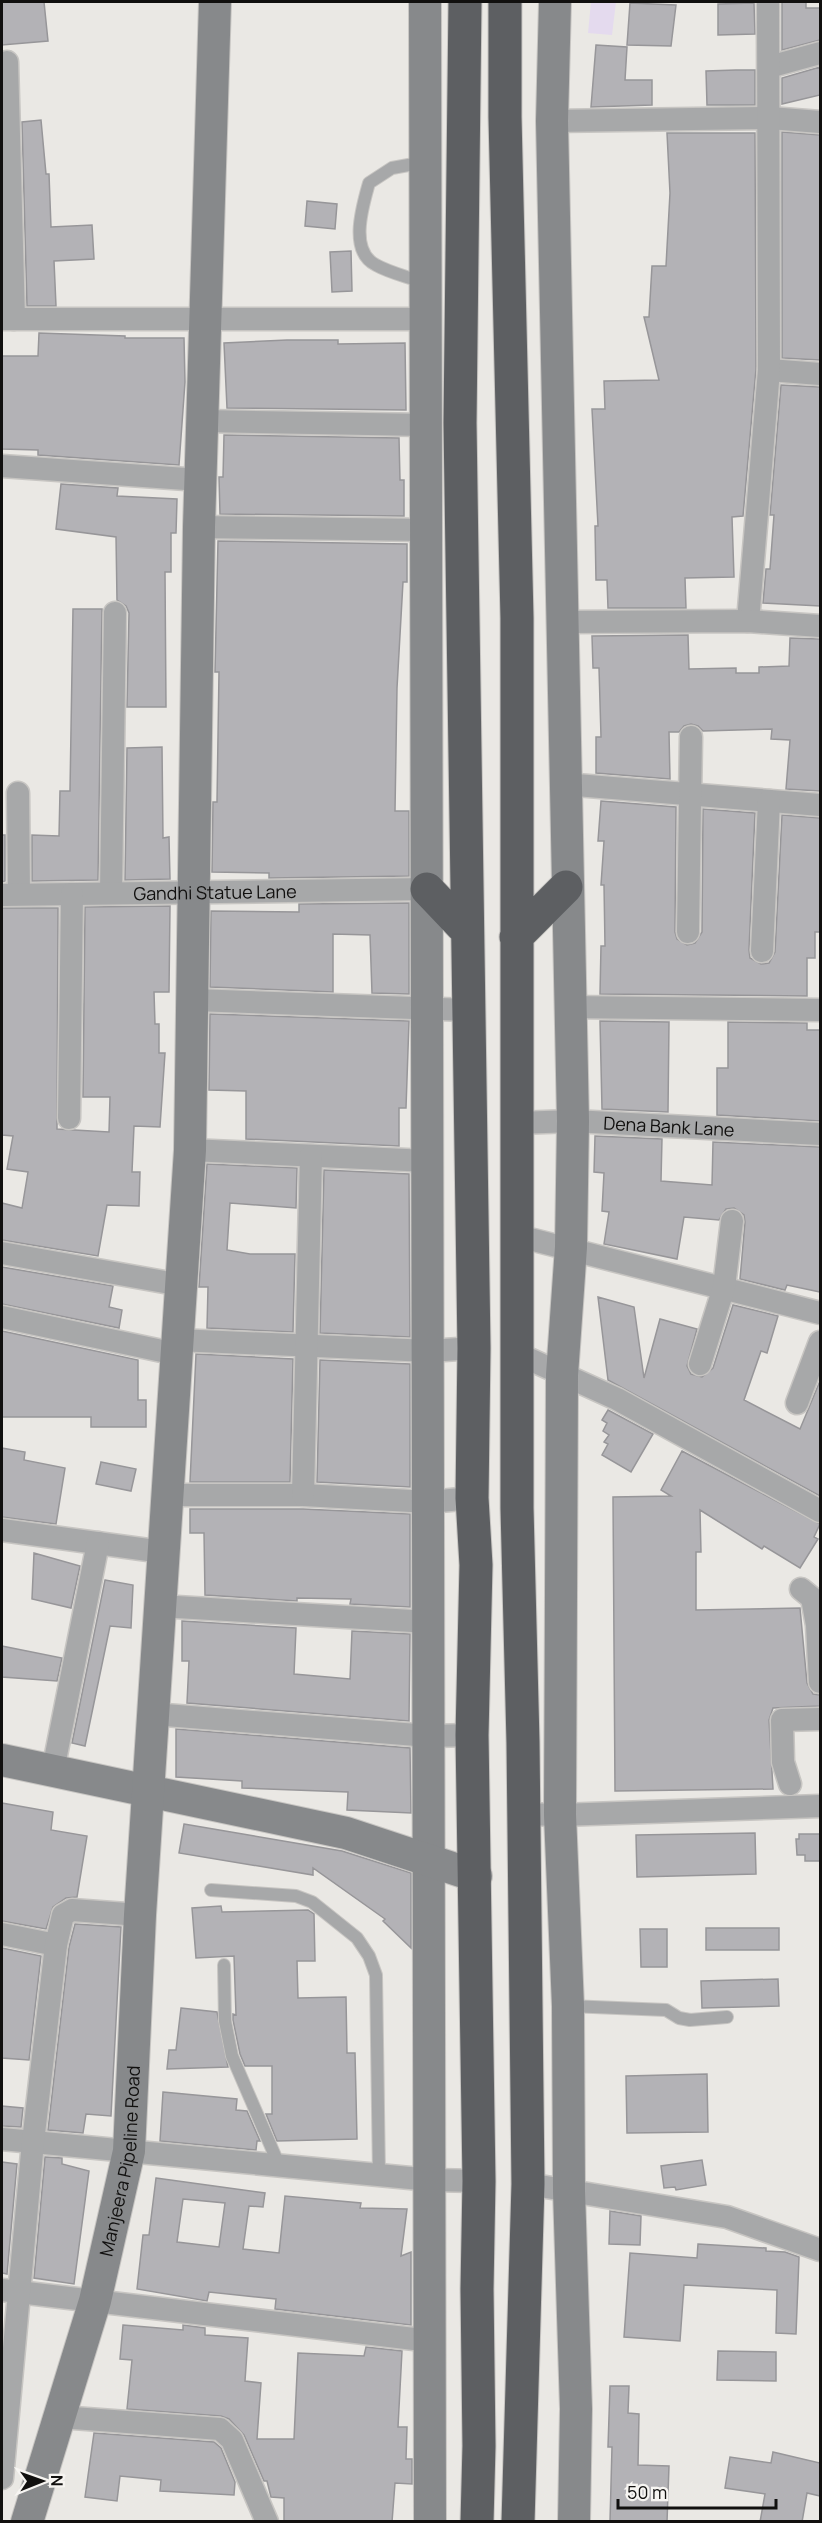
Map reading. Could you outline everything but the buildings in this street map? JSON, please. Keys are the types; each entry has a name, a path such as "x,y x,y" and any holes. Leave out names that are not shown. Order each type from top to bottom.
{"highway":[{"path":"465,2 460,423 474,1348 472,1498 476,1565 472,1735 479,2181 477,2522"},
{"path":"505,2 505,129 517,630 515,885 518,1567 528,2184 518,2522"},
{"path":"516,937 566,887"},
{"path":"427,889 467,931"},
{"path":"476,1565 518,1567"},
{"path":"479,2415 520,2419"}],"street":[{"name":"Manjeera Pipeline Road","path":"27,2522 95,2301 129,2151 140,1915 190,1150 200,480 204,421 215,2"},
{"path":"425,2 430,2522"},
{"path":"555,2 552,121 563,622 566,887 573,1121 571,1247 562,1374 560,1815 568,2006 569,2191 576,2409 574,2522"},
{"path":"748,621 769,370 768,2"},
{"path":"769,67 820,53"},
{"path":"7,62 8,319 426,319"},
{"path":"552,121 770,118 820,122"},
{"path":"769,370 820,374"},
{"path":"204,421 426,425"},
{"path":"2,466 200,480"},
{"path":"199,527 426,530"},
{"path":"111,893 115,612"},
{"path":"563,622 748,621 820,626"},
{"path":"688,932 691,737"},
{"path":"564,784 820,805"},
{"path":"10,895 18,794"},
{"path":"762,951 769,801"},
{"name":"Gandhi Statue Lane","path":"10,895 427,889"},
{"path":"69,1118 72,894"},
{"path":"194,1000 468,1010"},
{"path":"570,1007 820,1010"},
{"name":"Dena Bank Lane","path":"517,1123 573,1121 820,1134"},
{"path":"190,1150 428,1161"},
{"path":"303,1495 310,1156"},
{"path":"700,1364 724,1287 732,1221"},
{"path":"518,1236 571,1247 820,1313"},
{"path":"2,1252 181,1284"},
{"path":"2,1317 177,1347 306,1346 429,1352 474,1348"},
{"path":"797,1403 820,1342"},
{"path":"518,1354 617,1399 820,1511"},
{"path":"167,1495 303,1495 429,1502 472,1498"},
{"path":"2,1530 163,1552"},
{"path":"52,1770 98,1543"},
{"path":"801,1589 812,1598 817,1625 820,1682"},
{"path":"160,1606 429,1622"},
{"path":"153,1714 429,1736 472,1735"},
{"path":"790,1796 783,1762 782,1720 820,1719"},
{"path":"2,1760 149,1789 346,1833 430,1848 476,1876"},
{"path":"523,1814 560,1815 790,1796 820,1806"},
{"path":"430,1848 475,1830"},
{"path":"2,2478 10,2291 33,2142 56,1944 63,1915 72,1910 140,1915"},
{"path":"2,1934 56,1944"},
{"path":"2,2139 430,2180 479,2181"},
{"path":"528,2184 727,2217 820,2250"},
{"path":"10,2291 431,2341"},
{"path":"60,2417 220,2429 232,2440 267,2522"}],"lane":[{"path":"425,162 392,168 369,183 362,211 360,247 373,264 426,283"},
{"path":"211,1890 296,1896 304,1899 357,1938 369,1956 376,1975 379,2175"},
{"path":"224,1965 225,2021 232,2056 279,2165"},
{"path":"568,2006 666,2010 679,2018 690,2020 727,2018"}],"shaded area":[{"path":"591,2 616,2 612,35 588,33"}]}
